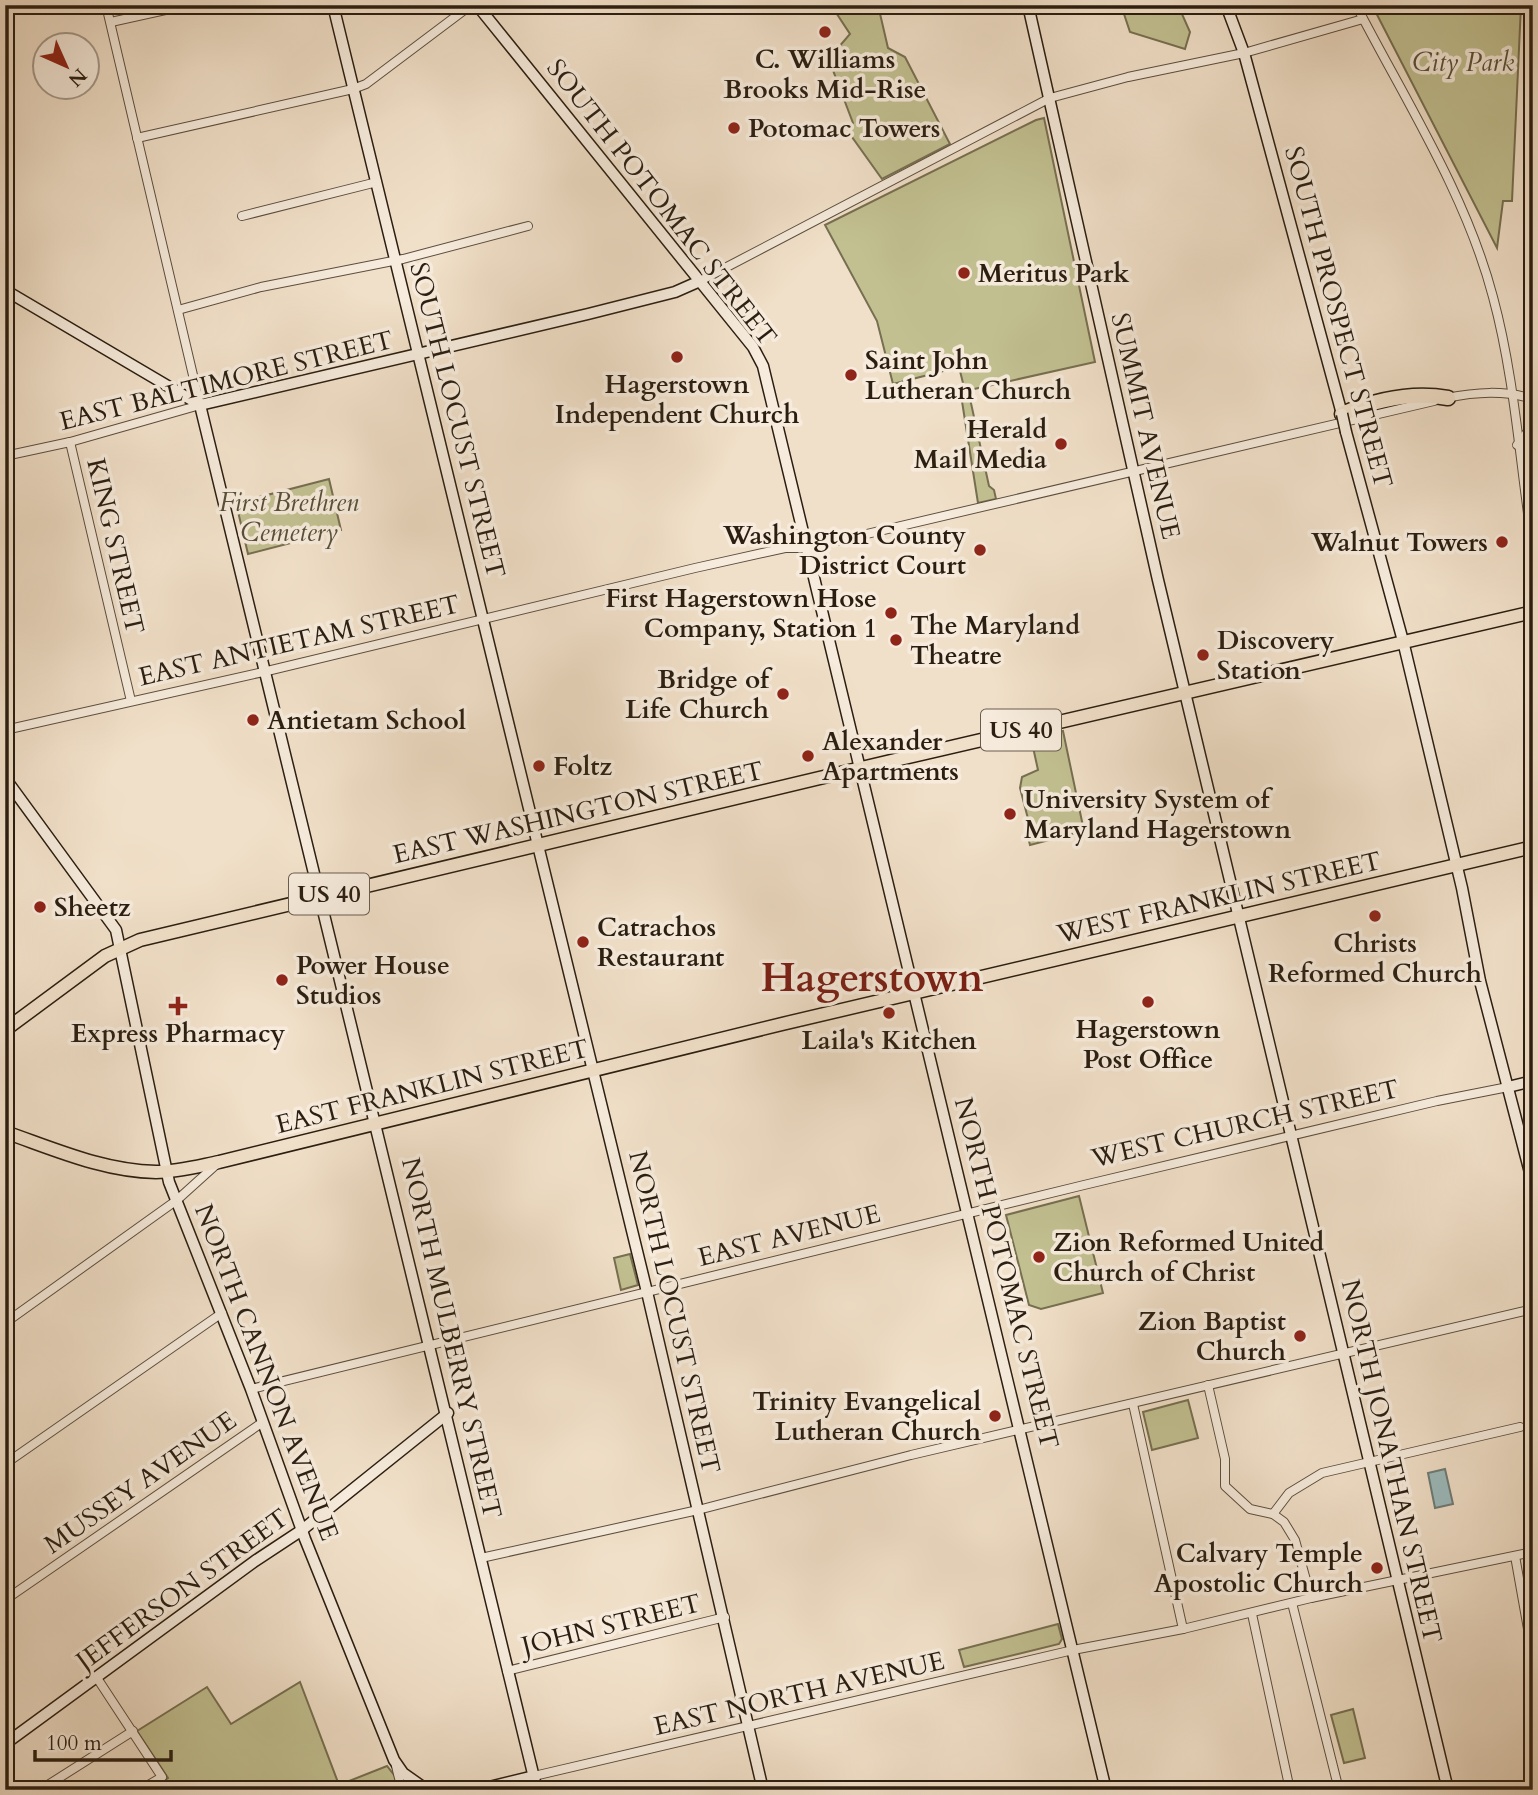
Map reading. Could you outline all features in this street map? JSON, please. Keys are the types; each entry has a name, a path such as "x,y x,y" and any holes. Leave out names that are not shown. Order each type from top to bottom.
{"highway":[{"path":"1342,414 1358,407 1408,396 1426,394 1448,398"}],"main road":[{"name":"SOUTH LOCUST STREET","path":"333,5 538,845"},
{"name":"SOUTH POTOMAC STREET","path":"477,5 700,281 752,347 763,366 859,768"},
{"name":"SUMMIT AVENUE","path":"1028,5 1185,693"},
{"name":"SOUTH PROSPECT STREET","path":"1226,5 1244,53 1402,641 1457,865 1480,981 1533,1184"},
{"name":"EAST BALTIMORE STREET","path":"200,405 659,296 700,281"},
{"path":"5,290 200,405"},
{"name":"NORTH MULBERRY STREET","path":"200,405 263,672 448,1413 537,1790"},
{"name":"US 40","path":"859,768 1533,612"},
{"name":"NORTH JONATHAN STREET","path":"1185,693 1448,1790"},
{"name":"EAST WASHINGTON STREET","path":"5,1030 121,947 321,896 859,768"},
{"name":"NORTH POTOMAC STREET","path":"859,768 969,1213 1106,1790"},
{"name":"NORTH CANNON AVENUE","path":"5,778 116,930 166,1171 251,1389 302,1530 394,1760 404,1773 427,1790"},
{"name":"NORTH LOCUST STREET","path":"538,845 725,1617 763,1790"},
{"name":"WEST FRANKLIN STREET","path":"915,992 1533,847"},
{"name":"EAST FRANKLIN STREET","path":"219,1162 915,992"},
{"name":"WEST CHURCH STREET","path":"1508,1087 1533,1081"},
{"path":"5,1132 103,1165 130,1170 166,1171 219,1162"},
{"name":"JEFFERSON STREET","path":"5,1744 255,1561 302,1530 448,1413"},
{"path":"477,1789 534,1776"}],"street":[{"path":"106,5 200,405"},
{"path":"111,22 188,5"},
{"path":"137,138 366,84 471,5"},
{"path":"1356,5 1468,225 1493,295 1511,393 1533,548"},
{"path":"700,281 1050,98 1128,77 1244,53 1363,19"},
{"path":"242,216 377,182"},
{"path":"178,310 261,287 528,226"},
{"name":"EAST ANTIETAM STREET","path":"5,730 263,672 785,548 807,548 1448,398 1511,393 1533,399"},
{"name":"EAST BALTIMORE STREET","path":"5,456 70,442 200,405"},
{"path":"1517,445 1533,425"},
{"name":"KING STREET","path":"70,442 131,701"},
{"name":"WEST CHURCH STREET","path":"969,1213 1437,1101 1508,1087"},
{"name":"EAST FRANKLIN STREET","path":"5,1323 177,1200 219,1162"},
{"name":"EAST AVENUE","path":"251,1389 969,1213"},
{"path":"481,1558 698,1510 1021,1429 1533,1309"},
{"path":"5,1464 222,1313"},
{"path":"1209,1385 1225,1459 1225,1486 1250,1509 1273,1514 1284,1522 1295,1540 1311,1598"},
{"path":"1133,1404 1183,1629"},
{"name":"MUSSEY AVENUE","path":"5,1600 263,1422"},
{"path":"1273,1514 1289,1493 1303,1482 1322,1473 1520,1427"},
{"name":"EAST NORTH AVENUE","path":"534,1776 1073,1650 1183,1629 1311,1598 1533,1552"},
{"path":"1516,1556 1533,1657"},
{"path":"1292,1603 1339,1790"},
{"path":"1252,1614 1290,1790"},
{"name":"JOHN STREET","path":"508,1671 725,1617"},
{"path":"97,1678 162,1777 140,1790"},
{"path":"40,1790 133,1731"},
{"path":"394,1760 402,1790"}],"green space":[{"path":"831,5 878,5 888,48 905,57 950,144 882,179 847,130 853,123 831,65 832,55 850,34"},
{"path":"1121,5 1178,5 1190,32 1185,49 1130,32"},
{"name":"City Park","path":"1372,5 1521,5 1512,201 1503,201 1497,248"},
{"name":"Meritus Park","path":"1044,118 1095,362 965,391 959,367 893,384 877,321 825,225"},
{"path":"969,394 989,486 994,490 996,499 978,503 961,395"},
{"name":"First Brethren Cemetery","path":"329,479 341,530 248,554 236,503"},
{"path":"1063,731 1084,831 1030,845 1028,837 1032,834 1020,788 1022,777 1038,770 1031,738"},
{"path":"1079,1196 1103,1293 1041,1309 1029,1305 1006,1215"},
{"path":"630,1254 638,1285 621,1290 614,1258"},
{"path":"1188,1400 1198,1438 1152,1450 1143,1412"},
{"path":"1058,1624 1062,1639 1059,1644 964,1667 959,1650"},
{"path":"300,1682 339,1785 387,1766 406,1790 151,1790 168,1778 137,1731 207,1687 231,1724"},
{"path":"1353,1709 1365,1758 1344,1763 1331,1715"}],"water":[{"path":"1445,1469 1453,1504 1435,1508 1428,1473"}],"place":[{"name":"C. Williams Brooks Mid‐Rise","path":"825,32"},
{"name":"Potomac Towers","path":"734,128"},
{"name":"Meritus Park","path":"964,273"},
{"name":"Hagerstown Independent Church","path":"677,357"},
{"name":"Saint John Lutheran Church","path":"851,375"},
{"name":"Herald Mail Media","path":"1061,444"},
{"name":"Walnut Towers","path":"1502,542"},
{"name":"Washington County District Court","path":"980,550"},
{"name":"First Hagerstown Hose Company, Station 1","path":"891,613"},
{"name":"The Maryland Theatre","path":"896,640"},
{"name":"Discovery Station","path":"1203,655"},
{"name":"Bridge of Life Church","path":"783,694"},
{"name":"Antietam School","path":"253,720"},
{"name":"Alexander Apartments","path":"808,756"},
{"name":"Foltz","path":"539,766"},
{"name":"University System of Maryland Hagerstown","path":"1010,814"},
{"name":"Sheetz","path":"40,907"},
{"name":"Christs Reformed Church","path":"1375,916"},
{"name":"Catrachos Restaurant","path":"583,942"},
{"name":"Power House Studios","path":"282,980"},
{"name":"Hagerstown Post Office","path":"1148,1002"},
{"name":"Express Pharmacy","path":"178,1006"},
{"name":"Laila's Kitchen","path":"889,1013"},
{"name":"Zion Reformed United Church of Christ","path":"1039,1257"},
{"name":"Zion Baptist Church","path":"1300,1336"},
{"name":"Trinity Evangelical Lutheran Church","path":"995,1416"},
{"name":"Calvary Temple Apostolic Church","path":"1377,1568"}],"district":[{"name":"Hagerstown","path":"872,977"}]}
